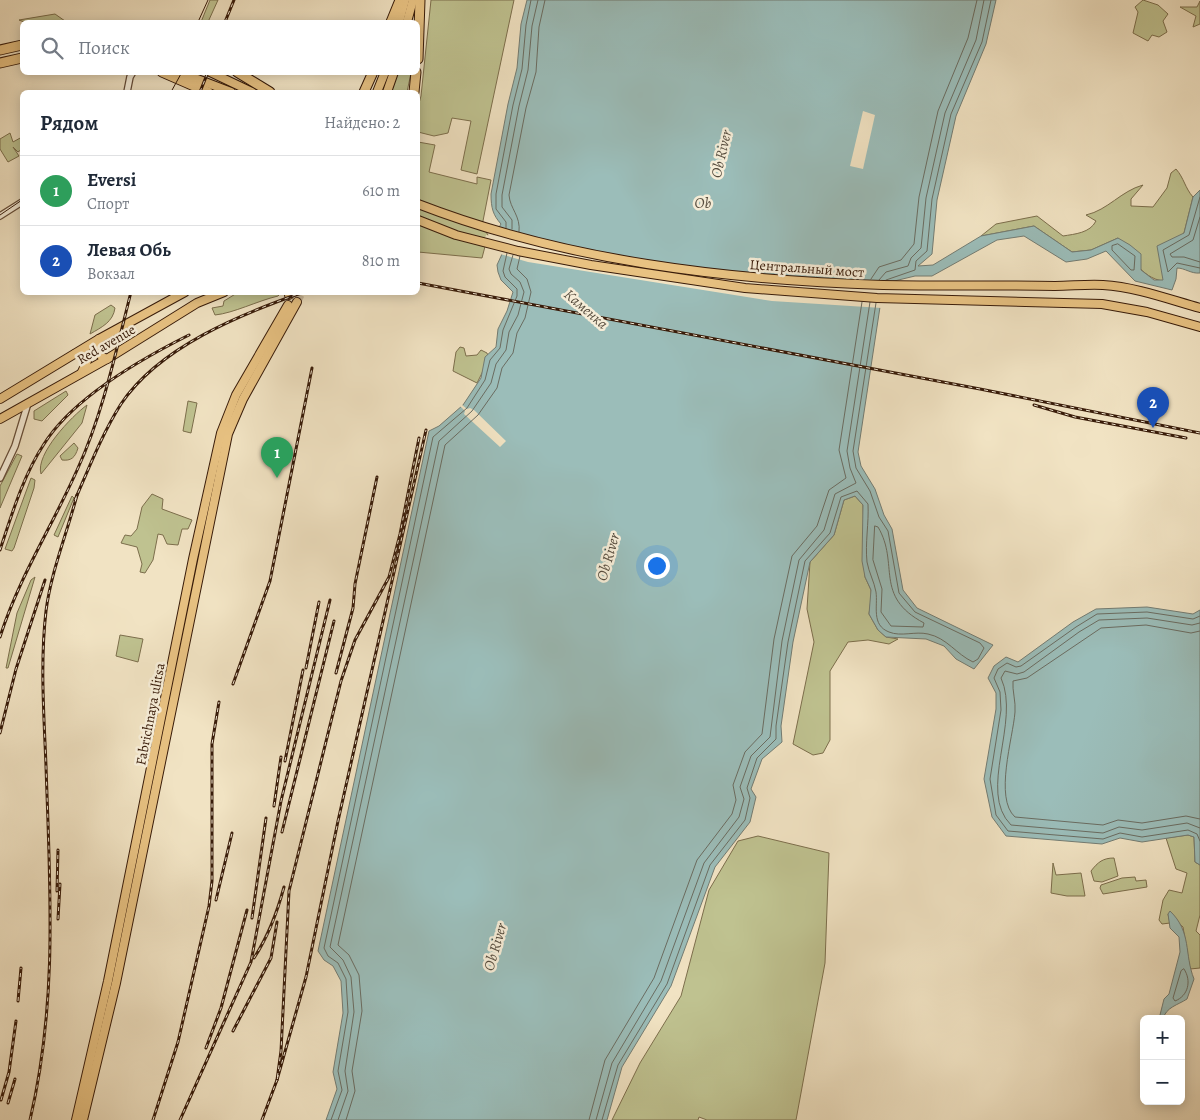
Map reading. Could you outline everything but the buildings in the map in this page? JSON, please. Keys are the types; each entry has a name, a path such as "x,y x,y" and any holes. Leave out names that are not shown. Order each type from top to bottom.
{"highway":[{"path":"393,20 409,1"},
{"path":"409,1 412,20"},
{"path":"20,45 1,49 3,62 20,58"},
{"path":"169,75 203,90"},
{"path":"242,75 267,90"},
{"path":"365,90 372,75"},
{"path":"414,90 416,75"}],"main road":[{"path":"400,20 409,1"},
{"path":"407,20 409,1"},
{"path":"187,75 226,90"},
{"path":"216,75 248,90"},
{"path":"378,90 383,75"},
{"path":"388,90 393,75"},
{"name":"Центральный мост","path":"420,205 491,230 549,244 657,265 773,280 858,284 945,286 1102,285 1151,294 1200,308"},
{"name":"Центральный мост","path":"420,221 463,237 518,251 591,265 745,288 877,298 1102,304 1147,312 1200,327"},
{"name":"Red avenue","path":"0,399 180,295"},
{"path":"197,304 209,295"},
{"name":"Red avenue","path":"0,419 107,359 197,304 217,295"},
{"path":"281,324 292,295"},
{"path":"281,324 288,305"},
{"name":"Fabrichnaya ulitsa","path":"76,1120 110,972 193,558 222,433 236,396 281,324"},
{"name":"Fabrichnaya ulitsa","path":"83,1120 116,983 228,434 242,399 281,324"},
{"path":"99,340 96,350 102,358 107,359"},
{"path":"75,354 82,354 87,361 82,372"},
{"path":"20,387 28,402"}],"street":[{"path":"127,90 130,75"},
{"path":"0,216 20,203"},
{"path":"0,478 15,446 28,402"}],"green space":[{"path":"210,0 218,0 209,20 202,20"},
{"path":"431,0 514,0 477,174 461,170 471,121 452,118 448,133 434,136 420,132 421,96"},
{"path":"1143,0 1158,5 1168,14 1163,21 1167,32 1159,37 1152,35 1148,41 1133,33 1138,12 1135,7"},
{"path":"1200,1 1200,24 1193,27 1196,16 1180,7 1197,7"},
{"path":"55,14 64,20 20,20"},
{"path":"379,75 411,75 407,90 374,90"},
{"path":"10,133 13,142 20,138 20,150 18,152 13,147 19,156 8,162 0,149 0,139"},
{"path":"420,142 435,145 429,172 477,184 477,177 491,180 482,226 488,235 482,258 420,252"},
{"path":"1176,169 1193,197 1184,233 1163,281 1155,279 1142,271 1118,238 1091,250 1072,252 1034,226 981,236 996,224 1037,216 1063,236 1082,232 1090,228 1096,221 1086,215 1094,213 1143,185 1131,199 1131,206 1153,207 1167,188 1171,173"},
{"path":"233,295 279,295 215,315 212,308 223,306 224,301"},
{"path":"111,305 115,308 112,317 103,326 90,334 95,315"},
{"path":"460,347 464,348 466,356 477,355 481,350 487,353 489,359 477,383 453,371 456,352"},
{"path":"66,391 68,395 42,421 34,419 34,411"},
{"path":"188,401 197,403 191,433 183,431"},
{"path":"87,405 82,423 41,474 41,466 49,446 64,426"},
{"path":"74,443 78,448 76,454 68,460 62,460 60,456"},
{"path":"17,454 22,456 0,508 0,486"},
{"path":"31,478 35,480 34,488 14,548 12,551 5,549"},
{"path":"152,494 163,499 162,509 192,520 188,529 182,529 178,545 167,544 163,535 158,534 153,560 145,573 140,572 142,564 137,547 121,543 125,535 131,536 137,529 142,507"},
{"path":"72,496 74,498 58,537 54,535"},
{"path":"855,496 863,505 865,577 871,590 869,614 878,630 886,637 898,639 889,644 868,640 848,642 830,671 830,740 823,753 813,755 793,744 814,642 807,609 810,562 834,535 844,500"},
{"path":"35,577 8,668 6,668 17,613 31,580"},
{"path":"120,635 143,639 138,662 116,656"},
{"path":"1188,835 1194,837 1195,862 1200,865 1200,915 1196,931 1200,935 1200,968 1190,969 1183,927 1168,914 1170,923 1162,924 1159,920 1163,900 1169,890 1182,893 1187,873 1176,869 1166,838"},
{"path":"758,836 829,853 825,963 796,1120 707,1120 699,1117 698,1120 612,1120 640,1063 681,996 709,890 738,841"},
{"path":"1114,858 1118,876 1102,882 1094,881 1091,871 1098,863"},
{"path":"1053,863 1056,875 1081,873 1085,896 1067,896 1051,893"},
{"path":"1135,877 1136,881 1146,880 1147,887 1103,894 1100,888 1101,885 1122,878"}],"water":[{"name":"Ob","path":"527,0 996,0 986,44 956,116 937,200 932,254 918,266 933,265 981,236 1034,226 1072,252 1091,250 1118,238 1141,254 1141,270 1154,280 1163,280 1157,246 1184,233 1193,197 1200,190 1200,273 1177,268 1172,290 1135,281 1106,251 1087,259 1066,262 1024,236 997,240 932,276 915,276 890,282 880,307 858,452 861,466 875,489 884,515 892,529 903,590 917,608 993,645 974,669 956,659 944,646 926,639 886,637 878,630 869,614 871,590 865,577 862,561 863,505 855,496 844,500 834,535 810,562 793,642 781,726 782,742 762,759 751,789 756,797 750,822 715,867 671,986 622,1067 607,1120 326,1120 337,1089 333,1072 343,1013 341,981 333,966 324,960 318,951 429,431 439,426 463,405 481,378 485,357 496,347 498,329 507,311 513,292 501,280 498,272 497,265 502,254 492,239 501,224 493,211 491,194 508,104 517,68 521,24"},
{"path":"1147,607 1193,614 1200,610 1200,865 1195,862 1194,837 1188,835 1142,842 1120,838 1102,844 1006,836 992,817 984,779 996,709 996,693 988,678 994,666 1006,657 1018,662 1073,622 1096,609"},
{"path":"1170,911 1182,927 1194,979 1187,999 1170,1009 1165,1015 1160,1015 1164,999 1169,994 1180,952 1179,937 1170,928 1168,914"}],"pier":[{"path":"863,111 875,115 863,169 850,166"},
{"path":"495,231 620,259 773,280 892,285 882,308 772,301 528,262 493,252 484,241 486,235 493,236"},
{"path":"461,404 467,409 474,410 506,441 500,447 464,414 465,411 459,405"}],"tunnel":[{"path":"297,302 300,295"}],"tram line":[{"path":"199,20 208,0"},
{"path":"172,90 180,75"},
{"path":"0,215 20,201"}],"railway":[{"path":"226,20 234,0"},
{"path":"201,90 207,75"},
{"path":"420,283 980,389 1200,433"},
{"path":"0,637 26,572 68,489 95,426 130,295"},
{"path":"75,500 114,415 137,384 179,349 203,335 228,322 296,295"},
{"path":"0,550 30,469 44,444 57,427 72,411 109,381 189,335"},
{"path":"233,684 270,581 312,368"},
{"path":"1034,405 1075,417 1186,438"},
{"path":"419,438 400,534 389,577 355,640 341,681 289,891 281,1051 277,1080 306,977 338,821 426,430"},
{"path":"336,673 353,608 355,584 377,477"},
{"path":"30,1120 45,1032 50,944 43,689 44,630 48,596 77,495"},
{"path":"0,733 16,669 45,580"},
{"path":"180,1120 251,962 281,801 330,600"},
{"path":"306,668 319,602"},
{"path":"282,832 334,621"},
{"path":"285,761 303,670"},
{"path":"153,1120 178,1042 209,906 212,881 212,744 219,702"},
{"path":"274,806 281,757"},
{"path":"252,918 266,818"},
{"path":"216,900 232,833"},
{"path":"57,891 58,850"},
{"path":"58,919 60,884"},
{"path":"254,958 272,924 284,887"},
{"path":"206,1048 221,1008 247,910"},
{"path":"233,1031 271,958 277,922"},
{"path":"18,1001 21,968"},
{"path":"1,1100 9,1072 16,1021"},
{"path":"8,1103 15,1079"},
{"path":"262,1120 277,1080"}],"place":[{"name":"Левая Обь","path":"1153,428"},
{"name":"Eversi","path":"277,478"}],"water label":[{"name":"Ob River","path":"721,154"},
{"name":"Каменка","path":"586,309"},
{"name":"Ob River","path":"608,557"},
{"name":"Ob River","path":"495,947"}]}
